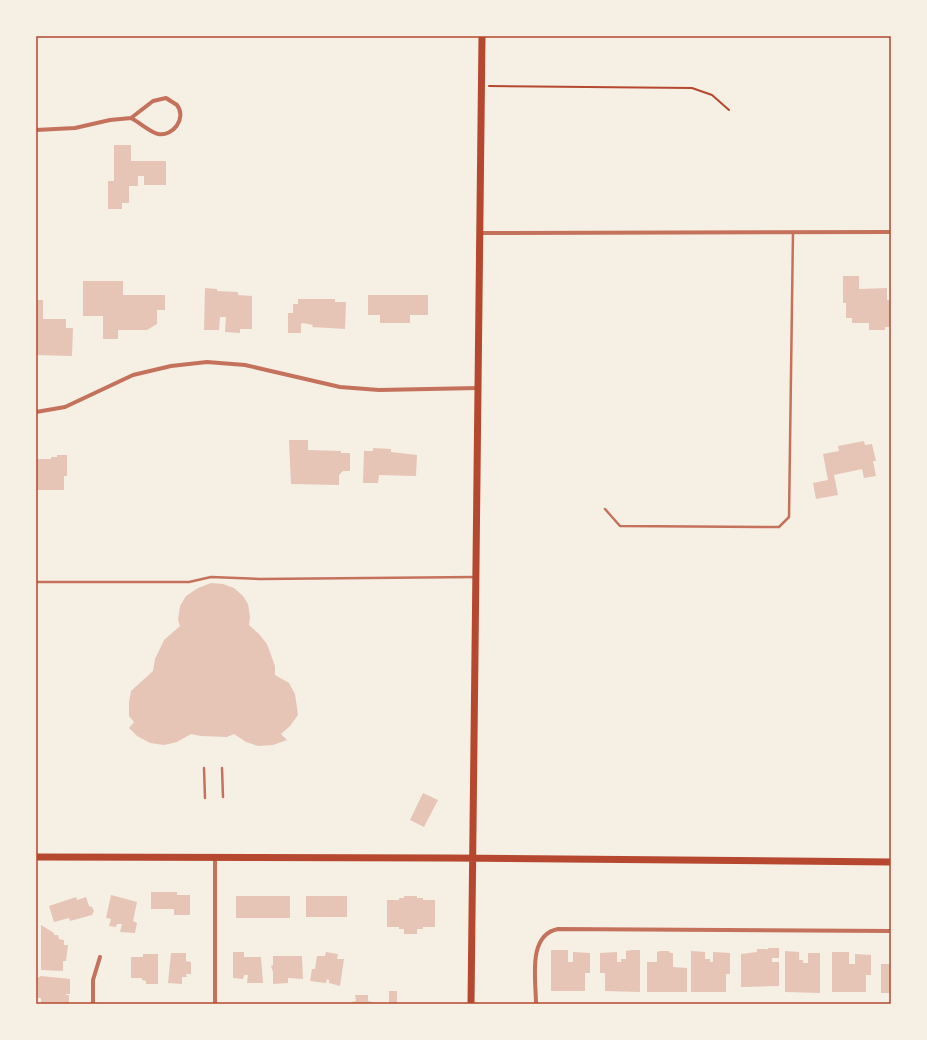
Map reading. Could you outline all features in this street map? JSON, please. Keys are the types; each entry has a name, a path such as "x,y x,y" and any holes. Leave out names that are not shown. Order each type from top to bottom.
{"main road":[{"path":"470,1004 482,36"},
{"path":"36,857 471,858 891,862"}],"street":[{"path":"36,130 75,128 110,120 131,118 153,101 166,98 177,106 180,116 178,126 170,133 158,134 131,118"},
{"path":"480,233 891,232"},
{"path":"36,412 64,408 134,376 171,366 207,362 245,365 340,387 379,390 478,388"},
{"path":"215,858 215,1004"},
{"path":"536,1004 536,950 543,937 553,930 891,931"},
{"path":"94,1004 93,980 100,957"}],"lane":[{"path":"605,509 620,526 779,527 789,517 793,232"},
{"path":"36,582 189,582 211,577 260,579 475,577"},
{"path":"204,768 205,798"},
{"path":"222,768 223,797"}],"path":[{"path":"481,86 692,88 712,95 729,110"}],"building":[{"path":"114,145 131,145 131,161 166,161 166,185 144,185 144,176 138,176 138,186 129,186 129,203 122,203 122,209 108,209 108,181 114,181"},
{"path":"843,276 859,276 859,289 887,288 887,300 891,300 891,327 885,327 885,330 869,330 869,323 852,323 852,318 846,318 846,303 843,303"},
{"path":"83,281 123,281 123,295 165,295 165,310 157,310 157,324 147,330 118,330 118,339 103,339 103,316 83,316"},
{"path":"205,288 217,289 217,291 238,292 238,295 252,296 252,329 240,329 240,333 225,332 226,317 220,317 219,330 204,330"},
{"path":"368,295 428,295 428,315 410,315 410,323 380,323 380,315 368,315"},
{"path":"298,299 335,299 335,302 346,302 345,329 312,327 313,325 303,323 301,324 301,333 288,333 288,313 293,313 293,304 298,304"},
{"path":"36,300 43,300 43,319 66,319 66,328 73,328 72,356 36,355"},
{"path":"289,440 308,440 308,450 341,451 341,453 350,453 350,471 343,471 339,475 339,485 291,484"},
{"path":"864,441 865,445 872,444 876,461 873,461 876,476 864,478 862,469 834,475 838,495 816,499 813,483 828,480 823,454 839,451 838,446"},
{"path":"373,448 391,449 391,452 417,455 416,476 379,475 378,483 363,483 364,451 373,451"},
{"path":"57,455 67,455 67,476 64,476 64,490 36,490 36,459 51,459 51,457 57,457"},
{"path":"211,583 223,584 234,588 243,596 248,604 250,617 249,625 267,644 275,666 275,675 289,683 295,694 298,715 290,726 281,734 287,740 273,745 258,746 246,742 234,734 227,737 191,734 177,742 164,745 150,743 137,736 129,728 134,722 129,716 131,691 153,671 155,659 164,640 180,626 178,620 180,606 186,596 198,588"},
{"path":"423,793 438,800 424,827 410,820"},
{"path":"151,892 177,892 177,895 190,895 190,915 174,915 174,909 151,909"},
{"path":"111,895 137,902 133,921 137,923 135,933 120,932 122,924 117,924 116,927 109,926 111,919 106,918"},
{"path":"236,896 290,896 290,918 236,918"},
{"path":"306,896 347,896 347,917 306,917"},
{"path":"404,896 417,896 417,898 423,898 423,900 435,900 435,927 423,927 423,929 417,929 417,934 404,934 404,929 399,929 399,927 387,927 387,900 399,900 399,898 404,898"},
{"path":"76,897 77,900 86,897 89,906 92,907 94,911 92,915 70,921 69,918 54,922 49,906"},
{"path":"41,925 54,933 54,935 58,935 59,939 64,940 64,945 68,945 66,961 63,961 63,971 41,970"},
{"path":"768,948 779,948 779,958 772,958 772,962 779,962 779,986 741,987 741,954 757,952 757,949 768,950"},
{"path":"551,950 568,950 568,962 573,962 573,952 590,953 590,973 585,973 585,991 551,991"},
{"path":"640,950 640,992 605,991 605,973 600,973 600,953 617,952 617,962 621,962 621,959 626,959 626,951"},
{"path":"669,951 670,953 673,953 673,967 687,968 687,992 647,992 647,962 657,962 657,952"},
{"path":"691,951 705,952 705,959 710,959 710,962 713,962 713,952 730,953 730,974 726,974 726,992 691,992"},
{"path":"785,951 799,952 799,960 803,960 803,963 808,963 808,953 820,953 820,993 785,992"},
{"path":"233,952 244,952 244,957 261,957 263,983 247,983 248,975 244,975 243,979 233,978"},
{"path":"326,952 338,954 337,959 344,959 340,986 329,983 329,980 327,979 326,983 310,981 312,969 315,969 317,956 325,956"},
{"path":"832,952 849,952 849,964 855,964 855,954 871,955 871,975 866,975 866,992 832,992"},
{"path":"171,953 186,953 186,961 191,962 191,974 186,974 187,977 182,977 182,984 168,983"},
{"path":"143,954 158,954 158,984 146,984 146,981 142,980 142,978 131,978 131,957 143,957"},
{"path":"273,956 302,956 303,979 288,978 288,983 273,984 273,972 271,966 273,965"},
{"path":"881,964 891,964 891,993 881,993"},
{"path":"41,976 70,979 70,994 66,994 69,995 69,1004 41,1004 41,998 38,998 37,978"},
{"path":"389,991 397,991 397,1004 389,1004"},
{"path":"355,995 368,995 368,1001 378,1004 352,1004 352,1002 356,1001"}]}
